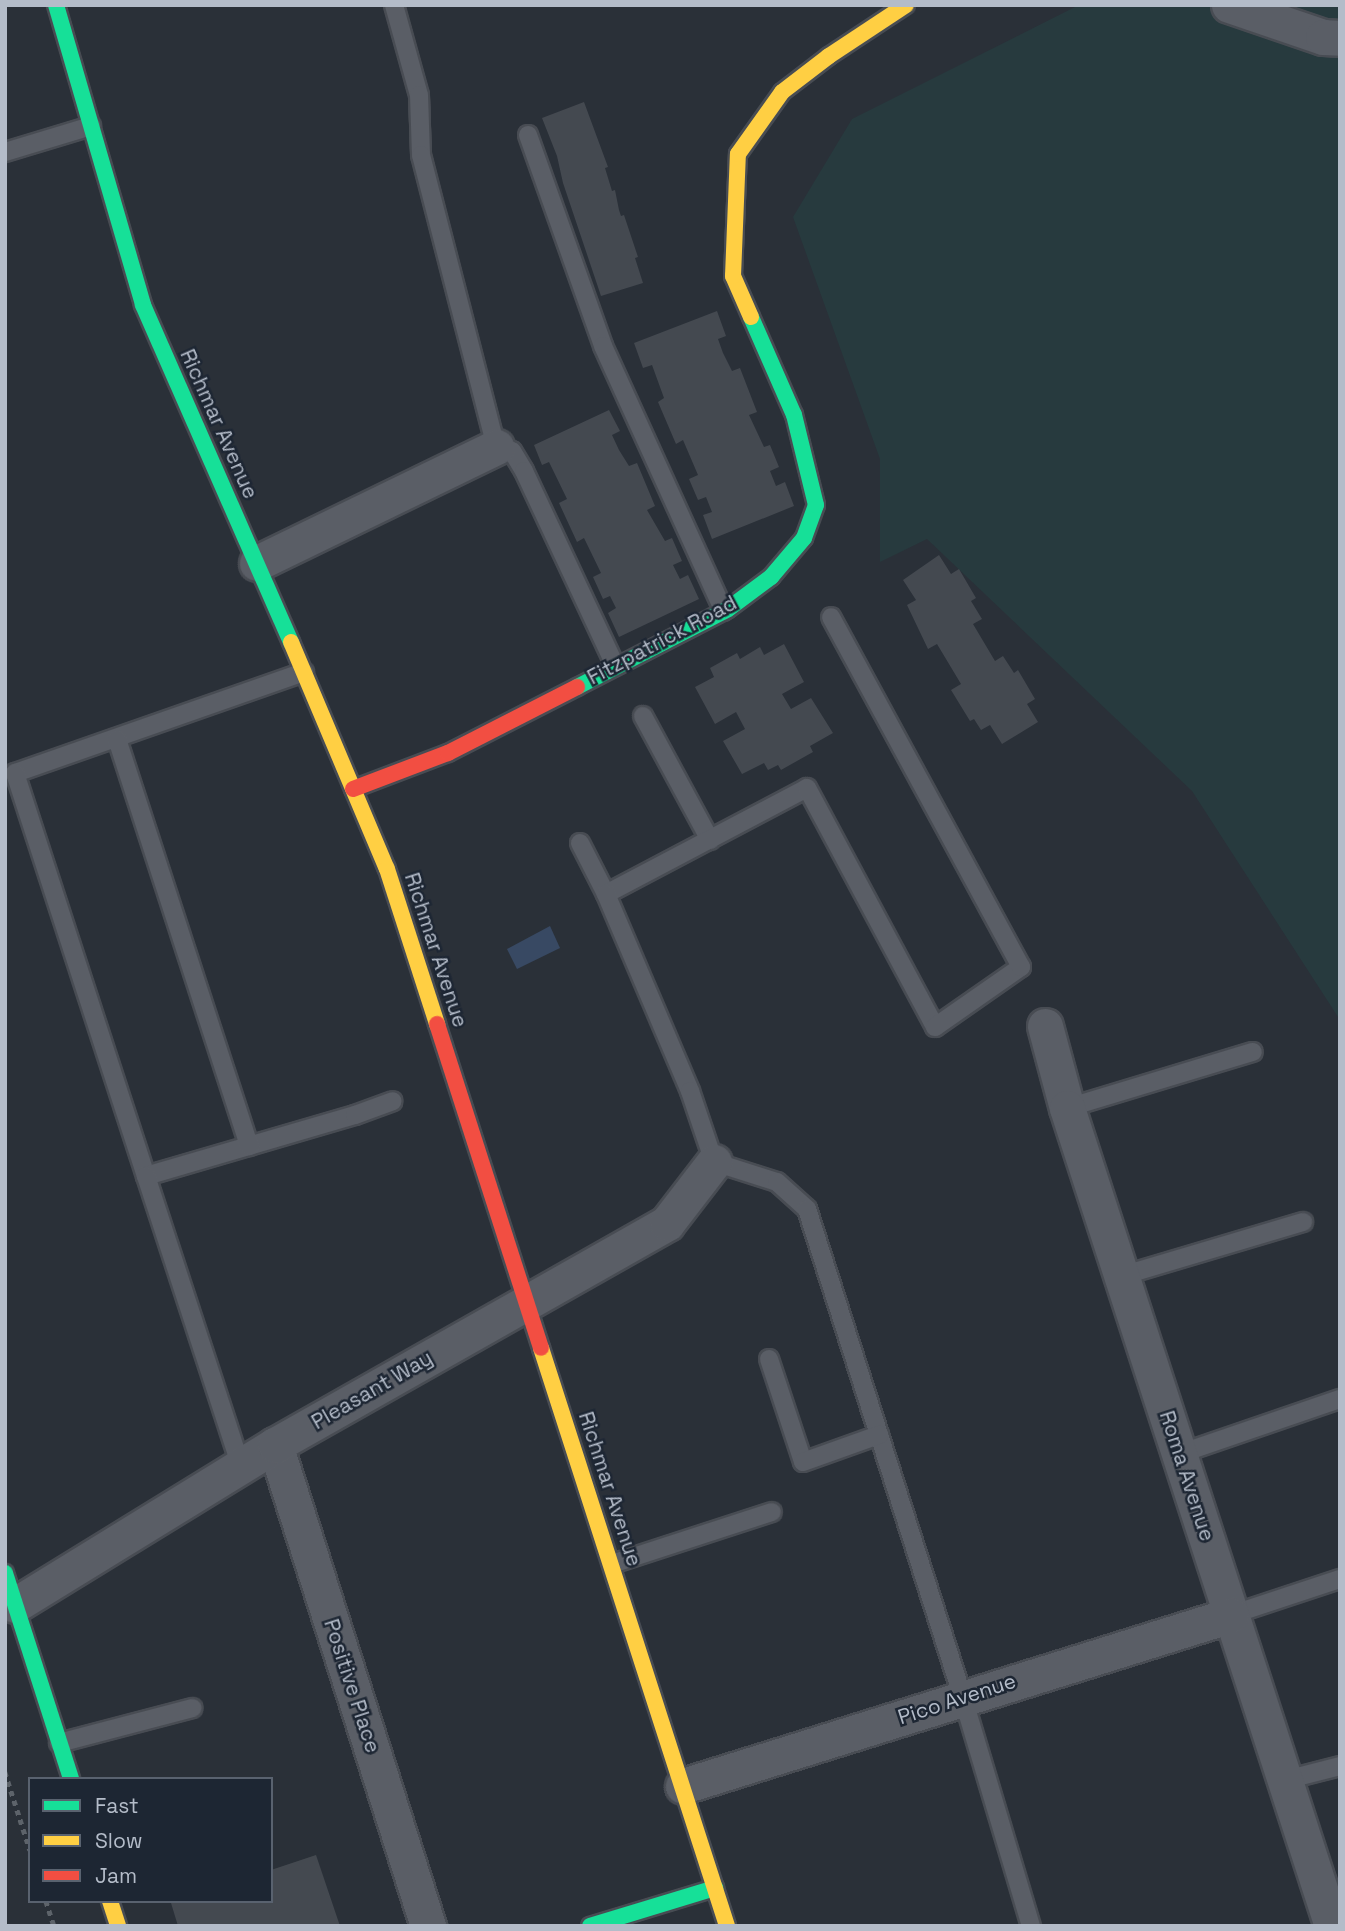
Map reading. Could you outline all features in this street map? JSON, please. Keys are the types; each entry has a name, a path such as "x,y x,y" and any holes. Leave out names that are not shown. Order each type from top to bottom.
{"street":[{"name":"Richmar Avenue","path":"56,5 143,305 257,563 387,869 528,1300 727,1926"},
{"name":"Fitzpatrick Road","path":"353,789 448,753 724,611 771,577 804,538 816,505 794,415 733,276 738,154 782,92 829,56 906,5"},
{"path":"1229,5 1323,37 1340,38"},
{"path":"257,563 496,447"},
{"name":"Roma Avenue","path":"1045,1026 1067,1108 1332,1926"},
{"name":"Pleasant Way","path":"10,1589 241,1466 667,1223 714,1162"},
{"name":"Positive Place","path":"275,1446 428,1926"},
{"path":"10,1589 70,1777"},
{"name":"Pico Avenue","path":"683,1786 1231,1615"},
{"path":"590,1926 715,1888"},
{"path":"111,1903 118,1926"}],"lane":[{"path":"394,5 419,95 421,155 496,447 512,451 524,471 615,665"},
{"path":"5,152 91,126"},
{"path":"527,135 603,346 724,611"},
{"path":"606,894 807,788 934,1027 1021,967 831,617"},
{"path":"241,1466 15,773 304,672"},
{"path":"643,716 710,840"},
{"path":"117,739 249,1146"},
{"path":"580,843 606,894 690,1091 714,1162 777,1182 807,1209 963,1698 1031,1926"},
{"path":"1067,1108 1254,1052"},
{"path":"146,1176 393,1101"},
{"path":"1121,1276 1303,1222"},
{"path":"769,1359 803,1462 879,1436"},
{"path":"1179,1454 1340,1399"},
{"path":"612,1564 772,1512"},
{"path":"1231,1615 1340,1579"},
{"path":"59,1743 191,1708"},
{"path":"1284,1780 1340,1766"}],"path":[{"path":"5,1772 28,1844"},
{"path":"47,1903 54,1926"}],"green space":[{"path":"1079,5 1340,5 1340,1020 1192,791 927,539 880,562 880,459 793,217 852,119"}],"water":[{"path":"550,926 560,948 517,969 507,949"}],"building":[{"path":"584,102 608,167 605,168 612,191 615,190 621,216 624,215 638,257 635,258 643,283 601,296 563,183 557,156 542,118"},
{"path":"717,311 726,336 718,339 723,353 732,371 740,368 757,412 749,415 764,447 770,445 779,467 770,471 776,486 785,482 794,506 712,539 703,515 712,512 706,497 698,500 689,479 698,475 683,440 676,444 658,402 664,398 652,365 643,368 634,343"},
{"path":"609,410 620,431 612,435 619,450 629,466 637,463 655,506 647,510 665,541 672,538 682,561 673,565 680,579 688,575 699,599 619,637 608,613 616,608 610,596 603,599 593,577 601,573 584,538 577,542 559,503 567,499 549,462 542,465 534,445"},
{"path":"939,555 951,574 959,569 976,598 971,601 982,619 973,624 995,661 1003,656 1014,673 1018,670 1035,699 1027,704 1038,722 1002,744 990,725 981,730 974,719 970,721 951,690 961,684 937,644 928,649 907,605 916,600 903,580"},
{"path":"784,644 804,682 782,694 791,709 811,698 833,733 810,746 813,752 781,770 778,765 768,770 764,763 742,774 723,741 745,729 736,712 715,724 695,687 714,677 710,668 737,653 740,659 760,647 764,655"},
{"path":"316,1855 340,1926 178,1926 171,1903 273,1903 273,1869"}],"traffic: fast":[{"path":"56,5 143,305 291,642"},
{"path":"577,687 728,609 771,577 804,538 816,505 794,415 751,317"},
{"path":"5,1573 70,1777"},
{"path":"590,1926 715,1888"}],"traffic: slow":[{"path":"751,317 733,276 738,154 782,92 829,56 906,5"},
{"path":"291,642 387,869 437,1024"},
{"path":"541,1348 727,1926"},
{"path":"111,1903 118,1926"}],"traffic: jam":[{"path":"353,789 448,753 577,687"},
{"path":"437,1024 541,1348"}]}
